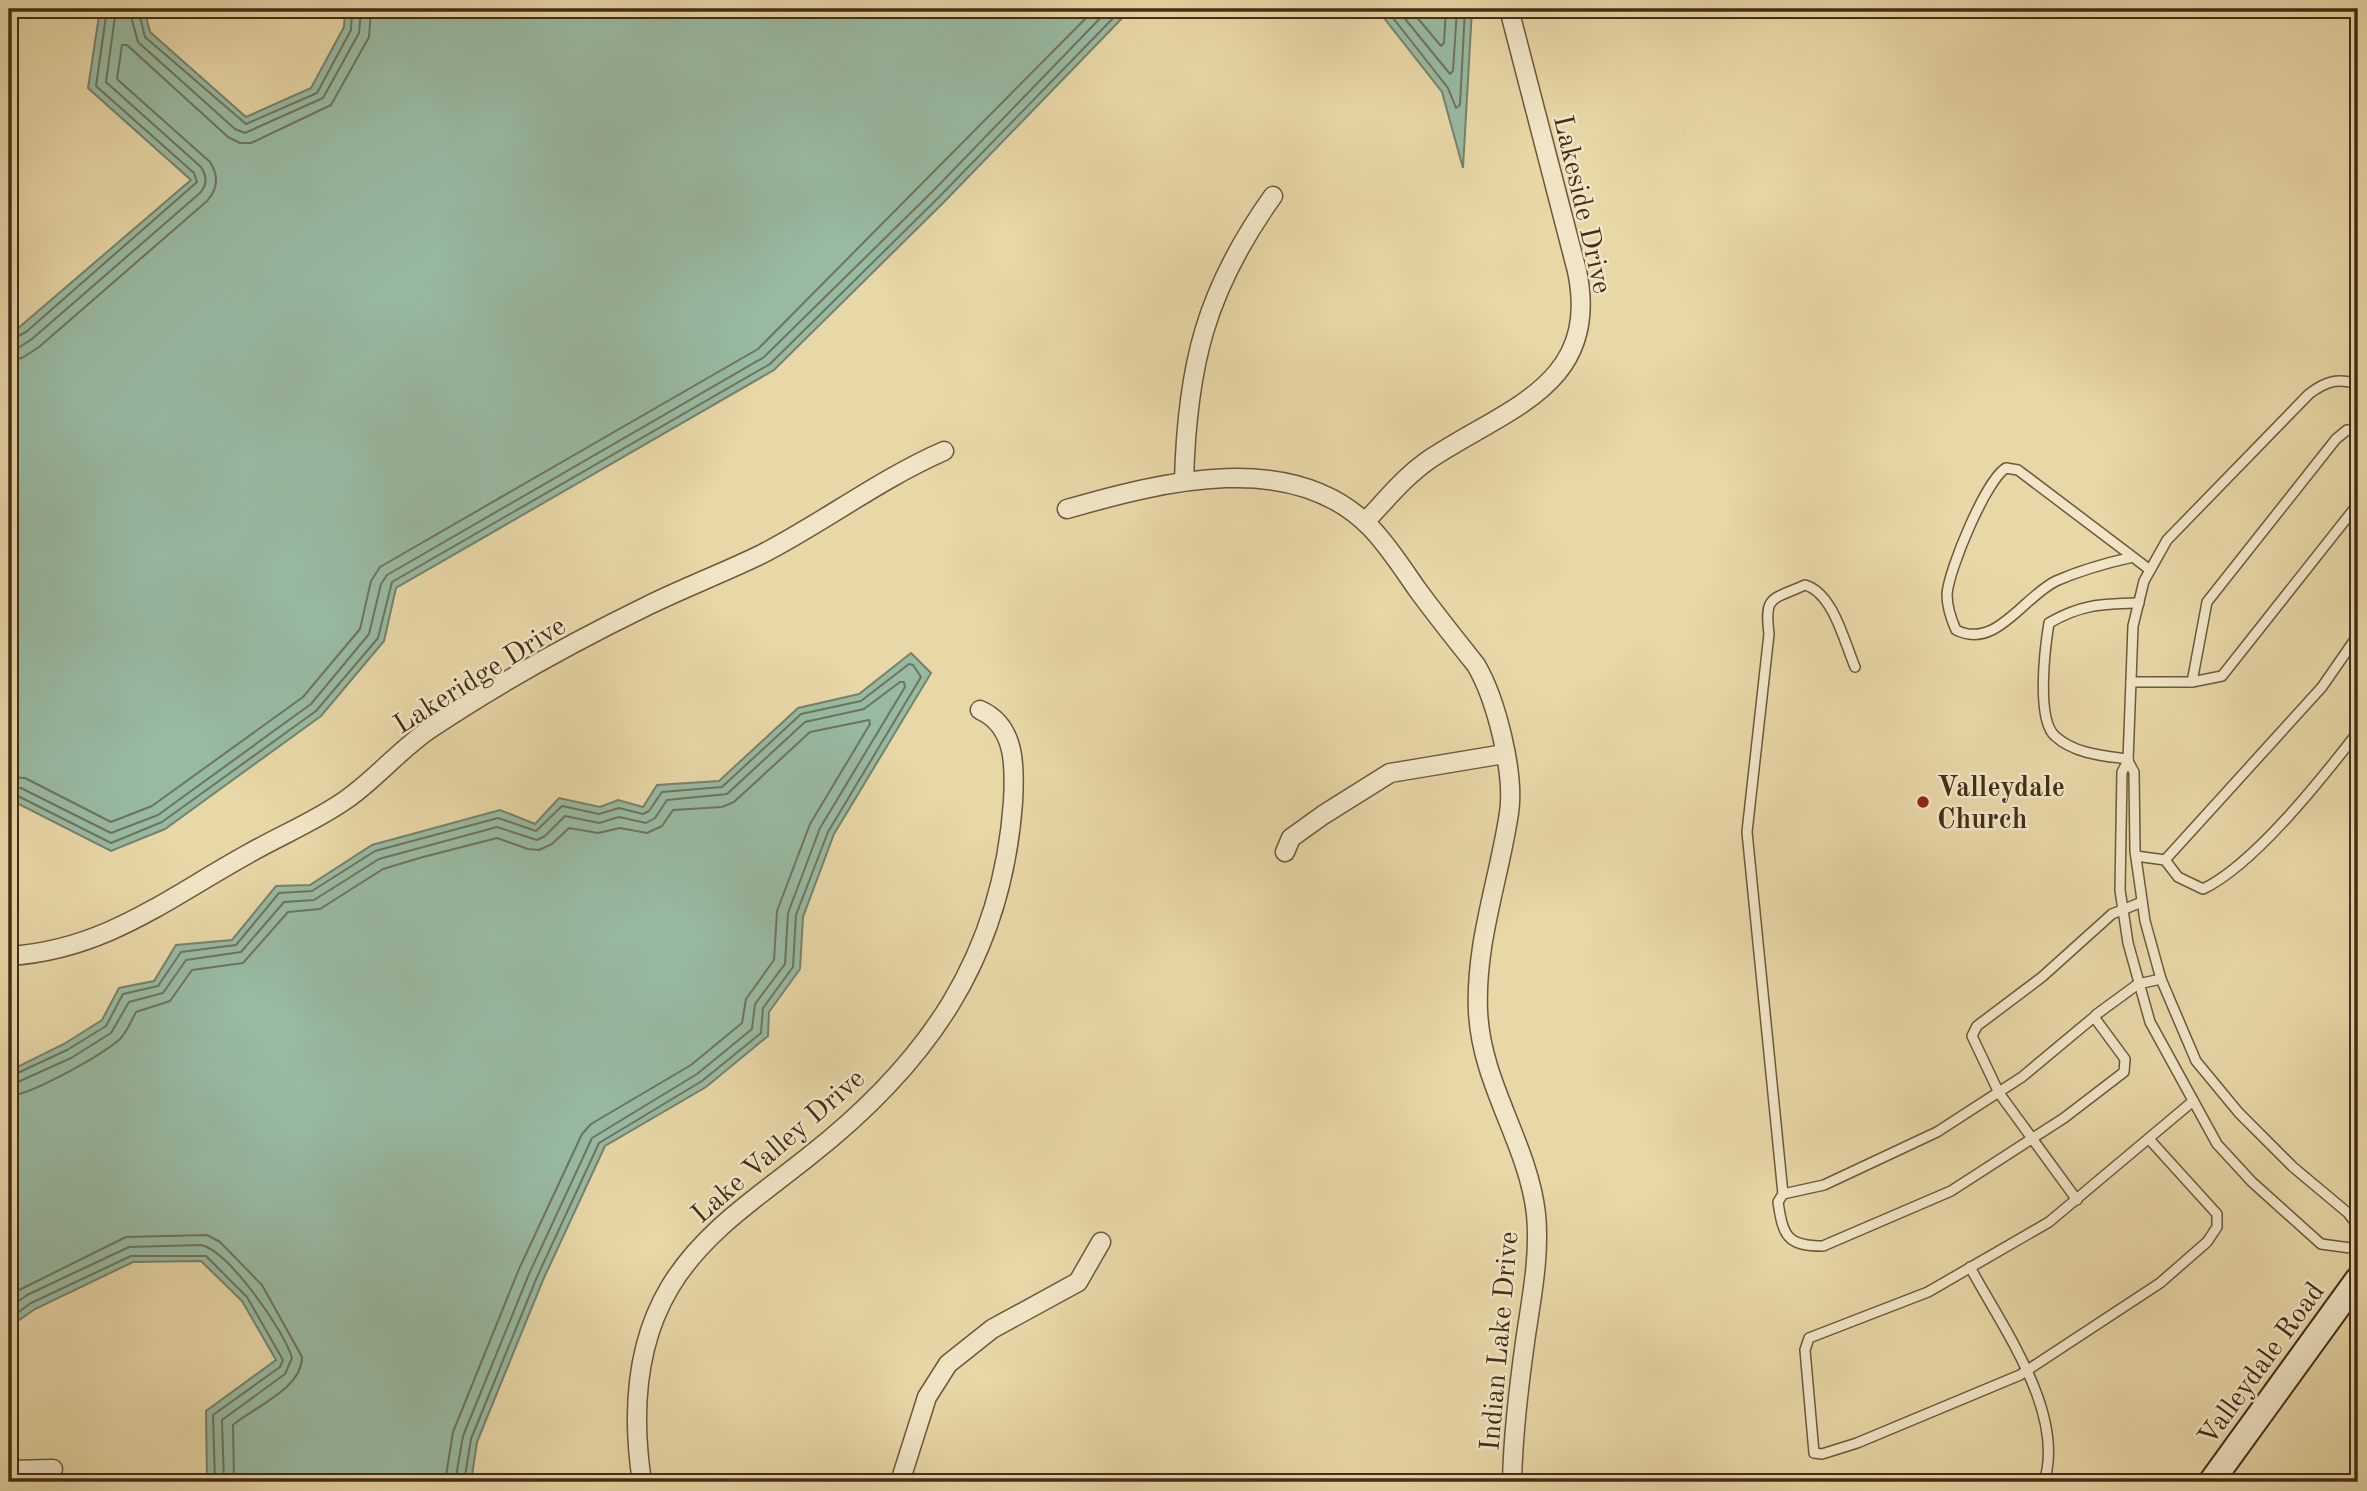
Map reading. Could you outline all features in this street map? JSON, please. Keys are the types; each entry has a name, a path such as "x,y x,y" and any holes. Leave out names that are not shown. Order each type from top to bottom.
{"main road":[{"name":"Valleydale Road","path":"2211,1482 2358,1279"}],"street":[{"name":"Lakeside Drive","path":"1365,522 1427,461 1532,398 1566,358 1579,331 1583,302 1577,271 1509,9"},
{"path":"1184,481 1185,419 1199,340 1222,283 1273,196"},
{"name":"Lakeridge Drive","path":"9,956 79,944 144,917 246,855 315,820 349,797 426,732 508,681 649,604 761,554 840,511 910,466 944,451"},
{"name":"Indian Lake Drive","path":"1067,509 1184,481 1225,478 1285,483 1313,490 1365,522 1385,544 1476,665 1490,690 1504,754 1510,811 1483,935 1478,984 1482,1052 1530,1177 1536,1215 1537,1260 1516,1408 1512,1482"},
{"name":"Lake Valley Drive","path":"642,1482 635,1434 638,1382 651,1328 668,1289 708,1236 823,1145 892,1080 952,1003 980,952 1003,877 1014,785 1008,737 1001,724 979,710"},
{"path":"1285,852 1291,838 1322,815 1390,773 1504,754"},
{"path":"900,1482 927,1397 948,1364 992,1329 1078,1282 1101,1242"},
{"path":"9,1470 53,1469"}],"lane":[{"path":"2358,384 2340,380 2325,382 2309,394 2167,540 2150,570 2133,626 2128,760 2122,772 2119,839 2123,908 2138,984 2150,1022 2192,1102 2217,1144 2252,1182 2321,1244 2358,1249"},
{"path":"2192,682 2207,603 2336,439 2347,430 2358,431"},
{"path":"2133,557 2088,568 2053,583 2031,597 1994,630 1966,635 1956,630 1951,620 1947,596 1950,576 1990,486 2006,468 2018,470 2133,557 2150,570"},
{"path":"2131,682 2192,682 2222,676 2358,504"},
{"path":"1855,667 1825,598 1816,588 1805,585 1770,601 1766,611 1769,635 1747,832 1783,1194 1778,1202 1782,1225 1790,1240 1802,1246 1824,1246 1951,1191 2033,1138 2124,1072 2125,1059 2094,1017"},
{"path":"2128,760 2075,748 2054,736 2047,723 2045,652 2049,623 2073,609 2099,604 2139,604"},
{"path":"2165,860 2322,687 2358,635"},
{"path":"2136,856 2165,860 2178,877 2203,889 2219,882 2255,849 2323,777 2358,732"},
{"path":"2128,760 2134,772 2136,856 2142,902 2161,979 2196,1061 2239,1113 2293,1167 2348,1213 2358,1226"},
{"path":"2077,1200 1999,1093 1972,1035 1977,1026 2042,977 2082,938 2123,908 2142,902"},
{"path":"1783,1194 1824,1185 1879,1162 1937,1132 1999,1093 2138,984 2161,979"},
{"path":"2149,1139 2217,1214 2217,1227 2207,1242 2160,1283 2025,1372 1857,1443 1822,1454 1814,1453 1805,1350 1809,1338 1928,1292 2049,1222 2192,1102"},
{"path":"1970,1268 2045,1415 2050,1446 2044,1482"}],"water":[{"path":"100,9 144,9 150,32 246,117 311,88 344,27 345,9 1131,9 945,201 774,370 396,588 384,641 321,716 165,829 111,851 15,802 9,803 9,336 191,180 88,88"},
{"path":"1377,9 1472,9 1463,168 1442,92"},
{"path":"911,653 931,673 834,834 803,917 800,969 769,1012 768,1036 706,1087 605,1146 543,1280 477,1442 471,1482 210,1482 207,1479 206,1411 276,1360 242,1301 201,1261 133,1262 35,1309 9,1327 9,1071 64,1044 102,1020 119,988 154,981 176,945 232,940 276,886 310,885 372,845 500,810 535,824 559,798 600,807 618,800 643,807 657,785 719,781 798,708 859,694"}],"place":[{"name":"Valleydale Church","path":"1923,802"}]}
